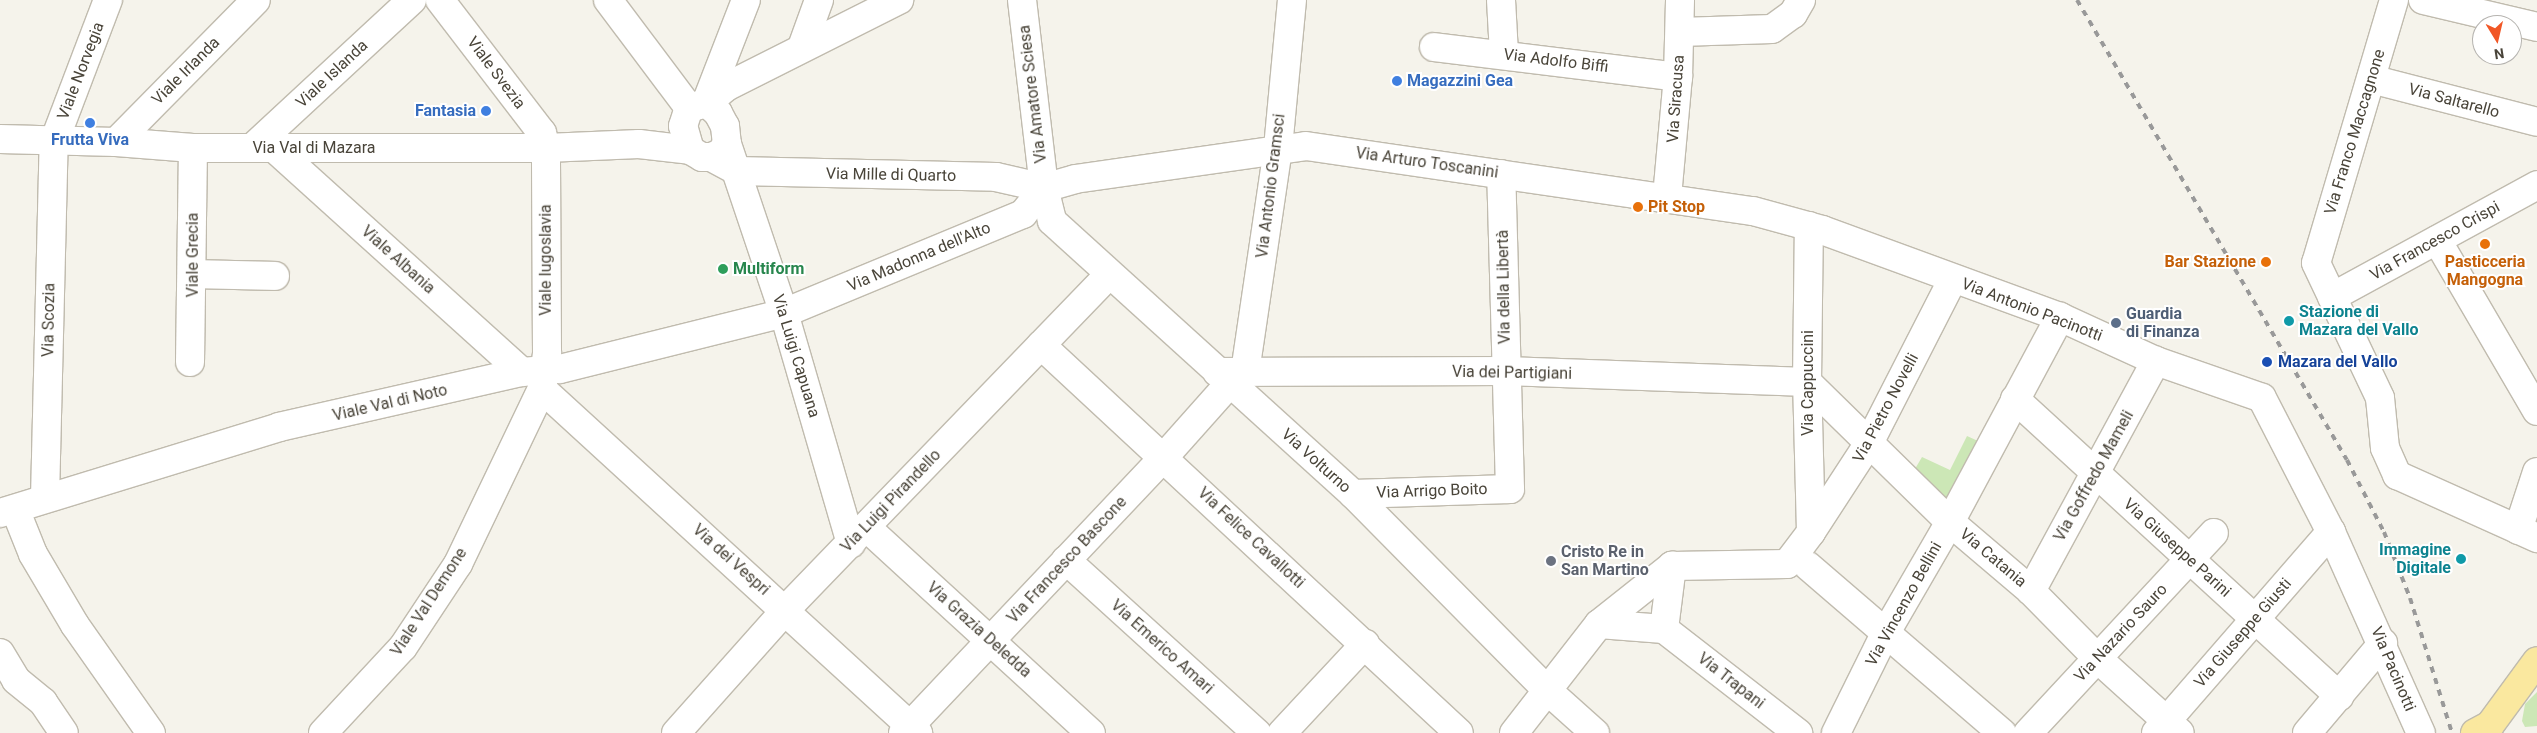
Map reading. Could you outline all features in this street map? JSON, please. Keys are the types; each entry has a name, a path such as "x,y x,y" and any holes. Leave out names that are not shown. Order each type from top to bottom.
{"main road":[{"path":"2488,730 2525,685 2537,661"}],"street":[{"name":"Viale Norvegia","path":"54,142 108,0"},
{"name":"Viale Irlanda","path":"116,142 256,0"},
{"name":"Viale Islanda","path":"263,148 412,0"},
{"name":"Viale Svezia","path":"440,0 542,133 546,148"},
{"path":"608,0 701,101 718,113 725,126 710,150 683,126 701,101 746,0"},
{"path":"802,47 819,0"},
{"name":"Via Amatore Sciesa","path":"1022,0 1044,188"},
{"name":"Via Antonio Gramsci","path":"1230,376 1278,148 1292,0"},
{"path":"1501,0 1504,54"},
{"name":"Via Siracusa","path":"1668,197 1678,77 1680,0"},
{"path":"1680,32 1772,29 1793,14 1802,0"},
{"name":"Via Franco Maccagnone","path":"2332,297 2316,263 2394,0"},
{"path":"2423,0 2537,27"},
{"path":"634,145 701,101 894,1"},
{"name":"Via Adolfo Biffi","path":"1434,47 1504,54 1678,77"},
{"name":"Via Saltarello","path":"2371,79 2537,122"},
{"name":"Via Val di Mazara","path":"0,139 54,142 116,142 193,148 546,148 634,145 710,150 737,171"},
{"name":"Via Scozia","path":"45,498 54,142"},
{"name":"Via Arturo Toscanini","path":"1044,188 1075,179 1278,148 1306,146 1668,197 1753,211 1809,226"},
{"name":"Viale Grecia","path":"190,362 194,274 193,148"},
{"name":"Viale Albania","path":"263,148 536,377"},
{"name":"Viale Iugoslavia","path":"536,377 547,352 546,148"},
{"name":"Via Mille di Quarto","path":"737,171 996,177 1044,188"},
{"name":"Via Luigi Capuana","path":"737,171 858,535"},
{"name":"Via della Libertà","path":"1501,174 1510,489"},
{"name":"Via Francesco Crispi","path":"2332,297 2537,185"},
{"name":"Via Volturno","path":"1044,188 1052,221 1110,274 1230,376 1353,494 1548,691 1595,733"},
{"name":"Via Madonna dell'Alto","path":"784,313 1022,214 1044,188"},
{"name":"Via Antonio Pacinotti","path":"1809,226 2060,318 2156,361 2262,398 2331,532 2365,605"},
{"name":"Via Cappuccini","path":"1797,565 1810,536 1807,382 1809,226"},
{"path":"2437,240 2537,411"},
{"path":"194,274 275,276"},
{"name":"Via Luigi Pirandello","path":"691,728 786,610 1110,274"},
{"name":"Via Pietro Novelli","path":"1810,536 1869,443 1953,279"},
{"path":"2332,297 2380,398 2385,448 2397,475 2528,534 2537,472"},
{"name":"Viale Val di Noto","path":"8,511 279,427 536,377 784,313"},
{"name":"Via Vincenzo Bellini","path":"1836,733 1885,634 1950,522 2060,318"},
{"name":"Via Felice Cavallotti","path":"1041,345 1164,457 1459,733"},
{"name":"Via Goffredo Mameli","path":"2031,591 2156,361"},
{"name":"Via dei Partigiani","path":"1230,376 1506,371 1807,382"},
{"name":"Via Francesco Bascone","path":"910,731 1066,560 1164,457 1230,376"},
{"name":"Via dei Vespri","path":"536,377 786,610 910,731"},
{"name":"Viale Val Demone","path":"323,733 403,646 458,564 536,377"},
{"name":"Via Catania","path":"1807,382 1950,522 2031,591 2167,729"},
{"name":"Via Giuseppe Parini","path":"2015,399 2339,696"},
{"name":"Via Arrigo Boito","path":"1353,494 1510,489"},
{"path":"8,511 75,625 150,733"},
{"name":"Via Giuseppe Giusti","path":"2167,729 2255,619 2331,532"},
{"name":"Via Nazario Sauro","path":"2028,733 2214,534"},
{"name":"Via Grazia Deledda","path":"858,535 992,640 1091,733"},
{"name":"Via Emerico Amari","path":"1066,560 1257,733"},
{"path":"1514,733 1599,624 1672,566 1797,565 1885,634 2002,733"},
{"path":"1599,624 1664,629 1672,566"},
{"name":"Via Pacinotti","path":"2365,605 2421,733"},
{"name":"Via Trapani","path":"1664,629 1798,733"},
{"path":"1282,733 1365,644"},
{"path":"2307,733 2383,644"},
{"path":"0,653 16,680 43,702 64,733"}],"green space":[{"path":"1967,436 1978,441 1943,506 1912,474 1922,457 1950,470"},
{"path":"2537,692 2537,726 2525,727 2522,721 2525,704"}],"railway":[{"path":"2077,0 2347,460 2384,532 2410,598 2452,733"}],"place":[{"name":"Magazzini Gea","path":"1397,81"},
{"name":"Fantasia","path":"486,111"},
{"name":"Frutta Viva","path":"90,123"},
{"name":"Pit Stop","path":"1638,207"},
{"name":"Pasticceria Mangogna","path":"2485,244"},
{"name":"Bar Stazione","path":"2266,262"},
{"name":"Multiform","path":"723,269"},
{"name":"Stazione di Mazara del Vallo","path":"2289,321"},
{"name":"Guardia di Finanza","path":"2116,323"},
{"name":"Mazara del Vallo","path":"2267,362"},
{"name":"Immagine Digitale","path":"2461,559"},
{"name":"Cristo Re in San Martino","path":"1551,561"}]}
